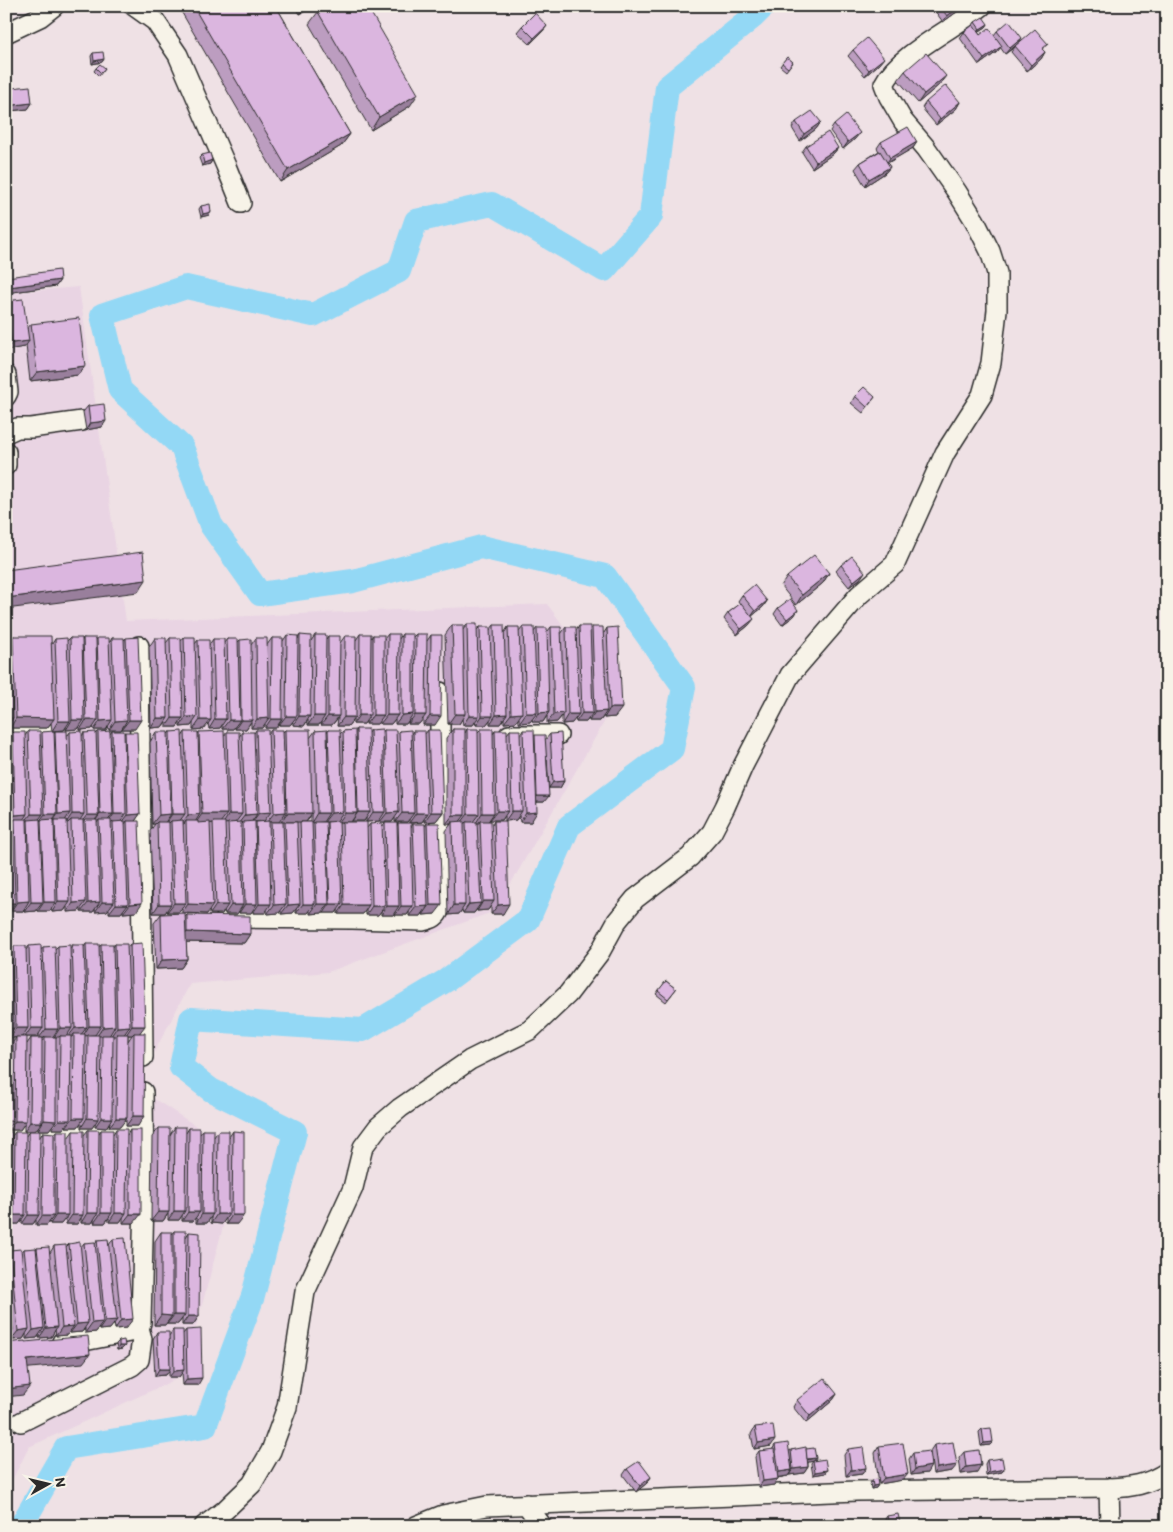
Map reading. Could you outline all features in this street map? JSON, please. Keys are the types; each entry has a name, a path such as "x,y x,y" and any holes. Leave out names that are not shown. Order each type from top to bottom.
{"street":[{"path":"6,33 40,17 54,6"},
{"path":"134,6 155,21 178,55 241,204"},
{"path":"204,1526 225,1510 252,1484 271,1451 287,1407 305,1292 352,1188 363,1147 378,1127 400,1108 470,1060 530,1030 568,994 600,952 617,921 635,899 690,857 712,832 743,766 790,675 859,595 895,564 945,453 982,395 991,363 997,310 997,273 990,251 975,221 926,148 903,121 889,98 884,84 888,77 919,48 967,18 982,6"},
{"path":"6,375 8,392 6,396"},
{"path":"6,433 17,428 82,421"},
{"path":"6,452 6,465"},
{"path":"139,646 144,1208 141,1323 146,1331"},
{"path":"212,918 352,918 423,921 438,915 440,908 440,677"},
{"path":"6,733 73,735"},
{"path":"421,734 460,734"},
{"path":"490,734 558,735"},
{"path":"121,736 159,736"},
{"path":"142,918 162,918"},
{"path":"6,1134 143,1131"},
{"path":"44,1343 89,1340 136,1331 146,1331"},
{"path":"21,1422 132,1366 139,1360 142,1339 146,1331"},
{"path":"416,1526 443,1515 487,1506 856,1491 1109,1488 1133,1486 1154,1480 1167,1472"},
{"path":"1109,1488 1110,1526"},
{"path":"526,1504 542,1526"}],"shaded area":[{"path":"79,287 126,621 547,604 618,698 495,911 328,972 190,984 136,1087 242,1156 183,1376 29,1447 6,1492 6,293"}],"building":[{"path":"193,6 276,6 350,134 288,170"},
{"path":"299,6 311,6 302,11"},
{"path":"328,6 367,6 418,94 379,117 318,12"},
{"path":"940,6 961,6 947,16"},
{"path":"535,13 547,26 534,38 522,26"},
{"path":"983,17 988,24 980,29 975,22"},
{"path":"1009,21 1022,38 1010,48 997,31"},
{"path":"973,25 980,35 989,28 1002,46 984,59 964,32"},
{"path":"1035,29 1048,44 1042,49 1045,52 1031,65 1015,46"},
{"path":"867,38 884,58 869,70 853,50"},
{"path":"103,52 104,59 94,61 93,53"},
{"path":"926,53 946,76 924,94 905,71"},
{"path":"787,57 793,62 788,68 782,63"},
{"path":"100,64 105,68 101,73 96,68"},
{"path":"946,85 960,102 940,119 926,102"},
{"path":"30,86 32,103 14,105 12,88"},
{"path":"812,111 821,122 804,134 796,122"},
{"path":"846,115 860,133 848,142 834,125"},
{"path":"908,127 917,142 890,158 881,142"},
{"path":"828,132 838,148 816,162 806,146"},
{"path":"880,151 890,167 869,179 860,163"},
{"path":"210,153 212,160 204,163 202,155"},
{"path":"210,204 211,212 203,214 201,206"},
{"path":"59,270 60,280 9,287 7,277"},
{"path":"23,299 29,341 12,343 6,301"},
{"path":"79,318 85,366 37,372 31,324"},
{"path":"6,328 12,374 6,375"},
{"path":"864,387 875,397 867,407 855,396"},
{"path":"104,404 106,421 90,423 88,406"},
{"path":"143,552 146,580 6,598 6,570"},
{"path":"814,555 829,573 802,595 787,577"},
{"path":"852,556 865,572 854,581 841,565"},
{"path":"754,585 767,601 755,611 742,595"},
{"path":"790,599 798,610 787,619 778,608"},
{"path":"741,603 754,619 741,629 728,613"},
{"path":"467,624 477,624 479,716 469,716"},
{"path":"452,625 463,625 465,714 455,714"},
{"path":"494,625 504,625 507,714 496,715"},
{"path":"579,626 590,626 593,713 582,713"},
{"path":"480,627 490,627 493,716 482,716"},
{"path":"508,627 519,627 522,713 511,714"},
{"path":"523,627 534,627 537,713 526,713"},
{"path":"551,627 561,627 564,713 554,714"},
{"path":"566,627 576,627 579,714 568,714"},
{"path":"592,627 603,627 607,711 595,712"},
{"path":"618,627 622,708 610,708 607,628"},
{"path":"537,628 547,628 549,712 539,713"},
{"path":"360,634 371,634 370,715 359,715"},
{"path":"388,634 399,634 398,715 387,715"},
{"path":"402,634 413,634 413,714 402,715"},
{"path":"416,634 427,634 426,715 415,715"},
{"path":"287,635 298,636 297,716 286,716"},
{"path":"300,635 311,636 310,716 299,716"},
{"path":"315,635 326,635 325,716 314,716"},
{"path":"373,635 384,635 384,715 373,715"},
{"path":"431,635 442,635 441,716 430,716"},
{"path":"6,636 10,636 13,718 6,718"},
{"path":"13,636 51,636 54,719 16,718"},
{"path":"328,636 340,636 339,716 328,716"},
{"path":"345,636 356,636 355,717 344,717"},
{"path":"138,637 141,720 129,720 126,638"},
{"path":"184,637 195,637 197,717 186,717"},
{"path":"67,638 70,721 58,721 55,639"},
{"path":"70,638 82,638 84,720 72,720"},
{"path":"83,638 96,638 98,720 86,720"},
{"path":"97,638 109,638 112,720 100,721"},
{"path":"112,638 124,638 127,720 115,721"},
{"path":"155,638 166,638 168,718 157,718"},
{"path":"170,638 181,638 183,718 172,718"},
{"path":"256,638 267,638 269,718 257,719"},
{"path":"272,638 283,638 282,719 271,719"},
{"path":"213,639 224,639 226,719 215,719"},
{"path":"227,639 238,639 240,720 229,720"},
{"path":"251,639 252,720 241,720 240,640"},
{"path":"198,640 209,640 211,720 200,720"},
{"path":"356,729 368,729 370,812 358,812"},
{"path":"382,729 385,812 373,812 370,730"},
{"path":"453,729 465,729 465,815 453,815"},
{"path":"467,729 478,729 479,814 468,814"},
{"path":"481,729 493,729 494,813 482,813"},
{"path":"6,730 11,730 13,813 6,813"},
{"path":"256,730 268,730 271,812 259,813"},
{"path":"271,730 283,730 286,812 274,813"},
{"path":"285,730 310,730 312,813 287,813"},
{"path":"327,730 329,813 317,813 315,731"},
{"path":"328,730 340,730 343,812 331,813"},
{"path":"355,730 357,813 345,813 343,731"},
{"path":"384,730 396,730 399,812 387,813"},
{"path":"411,730 414,813 402,813 399,731"},
{"path":"428,730 440,730 443,812 431,812"},
{"path":"495,730 507,730 508,811 497,811"},
{"path":"510,730 520,730 522,811 512,811"},
{"path":"523,730 534,730 537,812 526,813"},
{"path":"28,731 40,731 43,814 31,814"},
{"path":"54,731 57,814 45,814 42,732"},
{"path":"55,731 67,731 70,813 58,814"},
{"path":"82,731 84,814 72,814 70,732"},
{"path":"110,731 113,814 100,814 98,732"},
{"path":"112,731 124,731 126,814 114,814"},
{"path":"182,731 185,814 172,814 170,732"},
{"path":"224,731 227,814 202,814 199,732"},
{"path":"413,731 425,731 428,813 416,813"},
{"path":"13,732 25,732 27,814 15,815"},
{"path":"96,732 99,815 87,815 84,733"},
{"path":"125,732 137,732 140,814 128,815"},
{"path":"156,732 168,732 171,814 159,815"},
{"path":"185,732 198,732 200,814 188,815"},
{"path":"227,732 239,732 242,814 229,814"},
{"path":"242,732 254,732 257,814 245,815"},
{"path":"561,733 564,781 553,782 550,734"},
{"path":"535,735 545,735 549,796 537,796"},
{"path":"15,819 27,819 29,901 17,902"},
{"path":"40,819 43,902 31,902 28,820"},
{"path":"54,819 56,902 44,902 41,820"},
{"path":"13,820 15,903 6,903 6,821"},
{"path":"55,820 67,820 70,902 58,902"},
{"path":"71,820 83,820 86,902 73,903"},
{"path":"85,820 97,820 100,902 88,903"},
{"path":"99,820 111,820 114,902 102,902"},
{"path":"183,820 186,903 174,903 171,821"},
{"path":"125,821 128,904 116,904 113,822"},
{"path":"127,821 139,821 142,903 130,904"},
{"path":"186,821 210,822 213,905 188,904"},
{"path":"255,821 257,904 245,904 243,822"},
{"path":"269,821 271,904 259,904 256,822"},
{"path":"339,821 342,904 330,904 327,822"},
{"path":"464,821 465,905 454,905 452,822"},
{"path":"480,821 491,821 494,901 483,901"},
{"path":"494,821 506,821 509,904 498,905"},
{"path":"157,822 169,822 171,904 159,904"},
{"path":"213,822 225,822 228,905 216,905"},
{"path":"241,822 243,905 231,905 228,823"},
{"path":"271,822 283,822 286,904 274,905"},
{"path":"285,822 297,822 300,904 288,905"},
{"path":"300,822 312,822 315,904 303,904"},
{"path":"314,822 326,822 329,904 317,904"},
{"path":"342,822 367,822 369,905 344,905"},
{"path":"466,822 477,822 481,903 469,904"},
{"path":"382,823 385,906 372,906 370,824"},
{"path":"385,823 397,823 399,906 387,906"},
{"path":"398,823 411,823 413,906 401,906"},
{"path":"427,823 439,823 442,905 430,905"},
{"path":"413,824 425,824 428,906 416,907"},
{"path":"185,913 187,959 162,960 161,914"},
{"path":"187,915 250,916 250,934 187,932"},
{"path":"6,920 8,920 9,935 6,935"},
{"path":"142,943 145,1026 132,1026 130,944"},
{"path":"86,944 99,944 101,1026 89,1026"},
{"path":"101,944 113,944 115,1026 103,1027"},
{"path":"115,944 127,944 130,1026 117,1027"},
{"path":"41,945 43,1028 31,1028 29,946"},
{"path":"70,945 72,1028 60,1028 58,946"},
{"path":"72,945 84,945 87,1027 75,1028"},
{"path":"6,946 11,946 14,1028 6,1029"},
{"path":"14,946 26,946 28,1028 16,1028"},
{"path":"55,946 58,1029 46,1029 43,947"},
{"path":"666,981 676,989 668,999 658,991"},
{"path":"134,1033 145,1033 144,1116 133,1116"},
{"path":"74,1034 85,1034 84,1118 73,1118"},
{"path":"117,1034 128,1034 127,1118 116,1118"},
{"path":"88,1035 99,1035 98,1119 87,1118"},
{"path":"102,1035 113,1035 112,1118 101,1118"},
{"path":"60,1036 71,1036 70,1120 59,1120"},
{"path":"16,1037 27,1037 26,1121 15,1121"},
{"path":"45,1037 56,1037 56,1121 44,1120"},
{"path":"6,1038 13,1038 13,1121 6,1121"},
{"path":"31,1038 42,1038 42,1122 30,1122"},
{"path":"175,1127 186,1127 185,1211 174,1211"},
{"path":"159,1128 170,1128 169,1212 158,1212"},
{"path":"189,1128 200,1128 200,1212 188,1212"},
{"path":"116,1129 127,1129 126,1213 115,1213"},
{"path":"88,1130 99,1130 98,1213 87,1213"},
{"path":"101,1130 113,1130 112,1213 101,1213"},
{"path":"130,1130 141,1130 141,1214 130,1214"},
{"path":"203,1130 214,1130 213,1214 202,1214"},
{"path":"29,1131 40,1131 39,1215 28,1215"},
{"path":"57,1131 68,1131 68,1215 56,1215"},
{"path":"73,1131 84,1131 83,1215 72,1215"},
{"path":"218,1131 229,1131 229,1214 217,1214"},
{"path":"233,1131 244,1132 244,1215 232,1215"},
{"path":"6,1132 12,1132 11,1216 6,1216"},
{"path":"15,1132 26,1132 25,1215 14,1215"},
{"path":"43,1132 54,1133 54,1216 42,1216"},
{"path":"174,1231 186,1231 185,1315 174,1315"},
{"path":"161,1232 172,1232 172,1316 161,1315"},
{"path":"189,1232 200,1233 199,1316 188,1316"},
{"path":"125,1238 133,1319 121,1320 113,1239"},
{"path":"108,1239 117,1320 105,1321 97,1240"},
{"path":"80,1242 88,1323 77,1324 69,1244"},
{"path":"95,1242 103,1322 92,1323 84,1243"},
{"path":"66,1245 74,1326 62,1327 54,1246"},
{"path":"49,1247 57,1327 46,1328 37,1248"},
{"path":"36,1248 44,1328 33,1330 24,1249"},
{"path":"21,1249 29,1329 18,1331 10,1250"},
{"path":"6,1268 13,1330 6,1330"},
{"path":"201,1329 202,1378 187,1379 186,1330"},
{"path":"173,1330 183,1330 184,1370 174,1371"},
{"path":"157,1332 169,1332 170,1369 159,1369"},
{"path":"88,1336 90,1354 27,1360 30,1386 6,1389 6,1343"},
{"path":"124,1340 125,1346 119,1346 119,1341"},
{"path":"824,1378 837,1394 810,1416 797,1400"},
{"path":"773,1425 775,1440 758,1443 755,1427"},
{"path":"991,1428 993,1442 984,1443 982,1429"},
{"path":"953,1442 957,1465 937,1468 934,1445"},
{"path":"788,1443 792,1470 779,1472 775,1445"},
{"path":"903,1443 908,1474 884,1478 879,1446"},
{"path":"806,1447 808,1467 793,1469 791,1450"},
{"path":"863,1447 866,1468 851,1470 848,1449"},
{"path":"814,1448 816,1458 807,1459 806,1449"},
{"path":"774,1449 778,1479 763,1481 759,1451"},
{"path":"979,1450 981,1465 966,1467 964,1452"},
{"path":"929,1451 931,1466 915,1469 913,1453"},
{"path":"1002,1458 1004,1469 989,1472 987,1460"},
{"path":"825,1459 827,1470 815,1472 813,1461"},
{"path":"639,1461 651,1477 640,1486 627,1469"},
{"path":"877,1479 878,1485 873,1486 872,1480"},
{"path":"898,1514 900,1523 889,1525 887,1516"}],"waterway":[{"path":"21,1526 66,1448 205,1426 253,1296 295,1132 211,1090 181,1067 191,1019 363,1030 447,980 528,920 569,826 672,749 684,687 605,576 481,547 353,581 260,594 211,525 182,447 120,390 102,315 186,287 313,315 399,271 416,221 492,204 604,270 651,216 667,87 764,6"}]}
